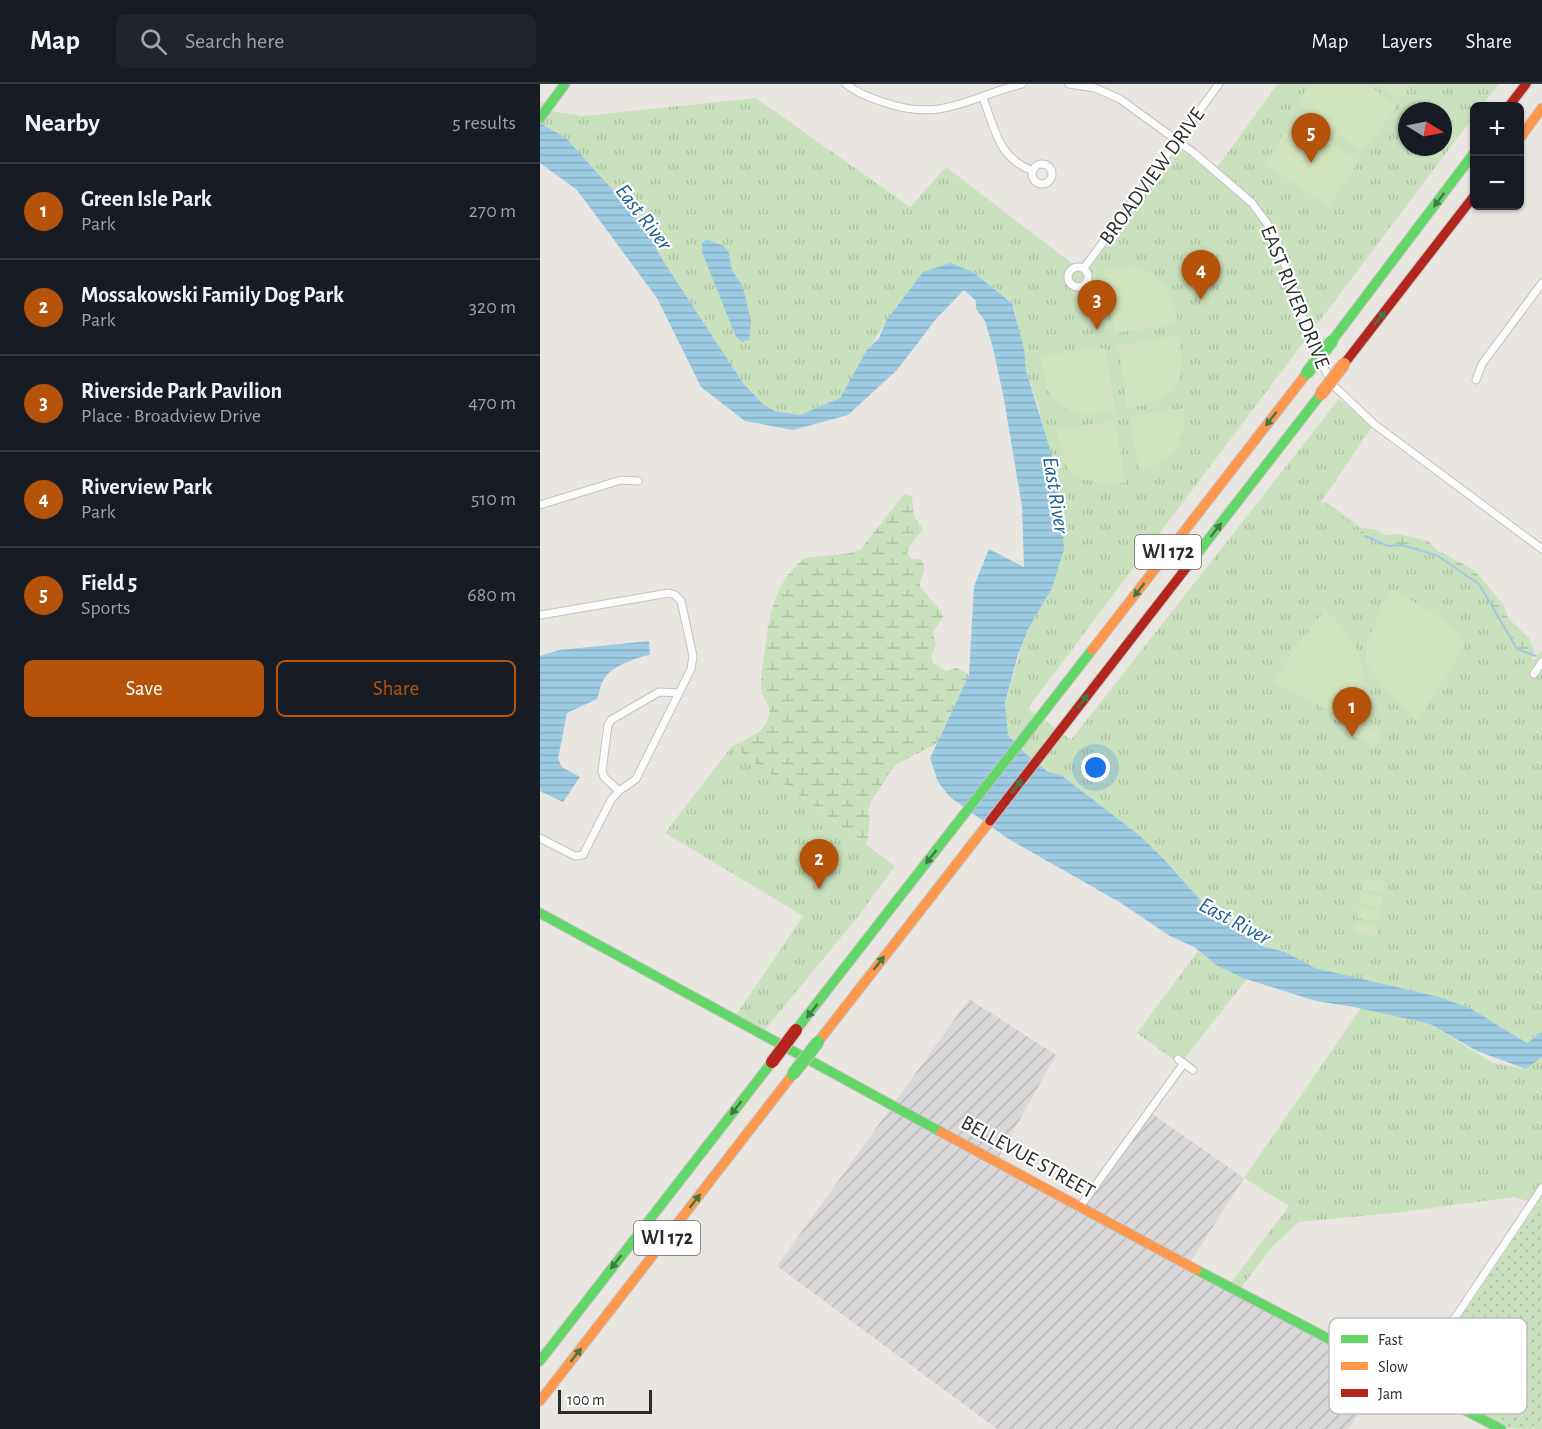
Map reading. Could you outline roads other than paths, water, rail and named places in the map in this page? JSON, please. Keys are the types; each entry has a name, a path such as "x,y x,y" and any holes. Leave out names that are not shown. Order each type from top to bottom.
{"main road":[{"path":"540,118 565,84"},
{"path":"1512,102 1526,84"},
{"path":"1524,133 1542,108"},
{"name":"WI 172","path":"540,1361 1332,341 1472,156"},
{"name":"WI 172","path":"540,1401 1470,201"},
{"name":"BELLEVUE STREET","path":"540,913 1079,1208 1329,1339"},
{"name":"BELLEVUE STREET","path":"1473,1414 1501,1429"}],"street":[{"path":"846,84 871,98 914,109 949,109 1022,84"},
{"name":"EAST RIVER DRIVE","path":"1069,84 1082,85 1120,99 1178,141 1252,203 1274,233 1310,339 1332,384 1374,424 1542,549"},
{"name":"BROADVIEW DRIVE","path":"1084,268 1219,84"},
{"path":"983,98 1004,152 1015,163 1033,171"},
{"path":"1476,380 1482,364 1539,294 1542,283"},
{"path":"540,505 621,480 638,481"},
{"path":"540,615 669,593 681,601 693,656 691,669 636,779 618,791 583,855 575,856 540,838"},
{"path":"1534,674 1542,662"},
{"path":"618,791 604,777 602,771 608,725 616,717 659,692 679,693"},
{"path":"1079,1208 1181,1061 1193,1070"},
{"path":"1455,1318 1542,1188"}],"water":[{"name":"East River","path":"540,123 566,138 646,227 662,259 743,383 763,404 775,411 800,415 840,398 867,350 879,338 886,321 923,272 950,263 973,272 1012,303 1024,349 1026,370 1051,453 1062,513 1064,549 1052,588 1028,629 1017,658 1005,703 1008,735 1047,771 1061,775 1139,835 1202,902 1262,946 1285,952 1315,968 1439,997 1470,1008 1527,1043 1542,1032 1542,1057 1526,1069 1477,1051 1430,1024 1316,1001 1243,978 1216,965 1194,947 1170,936 1121,903 1007,838 950,797 938,782 930,758 969,675 974,586 989,549 1024,567 1022,507 1004,399 993,348 985,321 976,309 976,301 964,290 936,319 897,370 848,415 793,430 745,421 701,387 657,298 577,190 540,163"},
{"path":"706,239 724,246 729,253 732,270 743,287 751,321 749,340 742,342 736,337 702,252 702,243"},
{"path":"649,641 650,655 632,660 614,669 601,684 597,699 567,713 558,759 562,767 580,777 563,802 540,791 540,656 559,650"}],"waterway":[{"path":"1365,536 1388,546 1402,545 1438,556 1479,584 1517,649 1536,656"}],"place":[{"name":"Field 5","path":"1311,163"},
{"name":"Riverview Park","path":"1201,300"},
{"name":"Riverside Park Pavilion","path":"1097,330"},
{"name":"Green Isle Park","path":"1352,737"},
{"name":"Mossakowski Family Dog Park","path":"819,889"}]}
